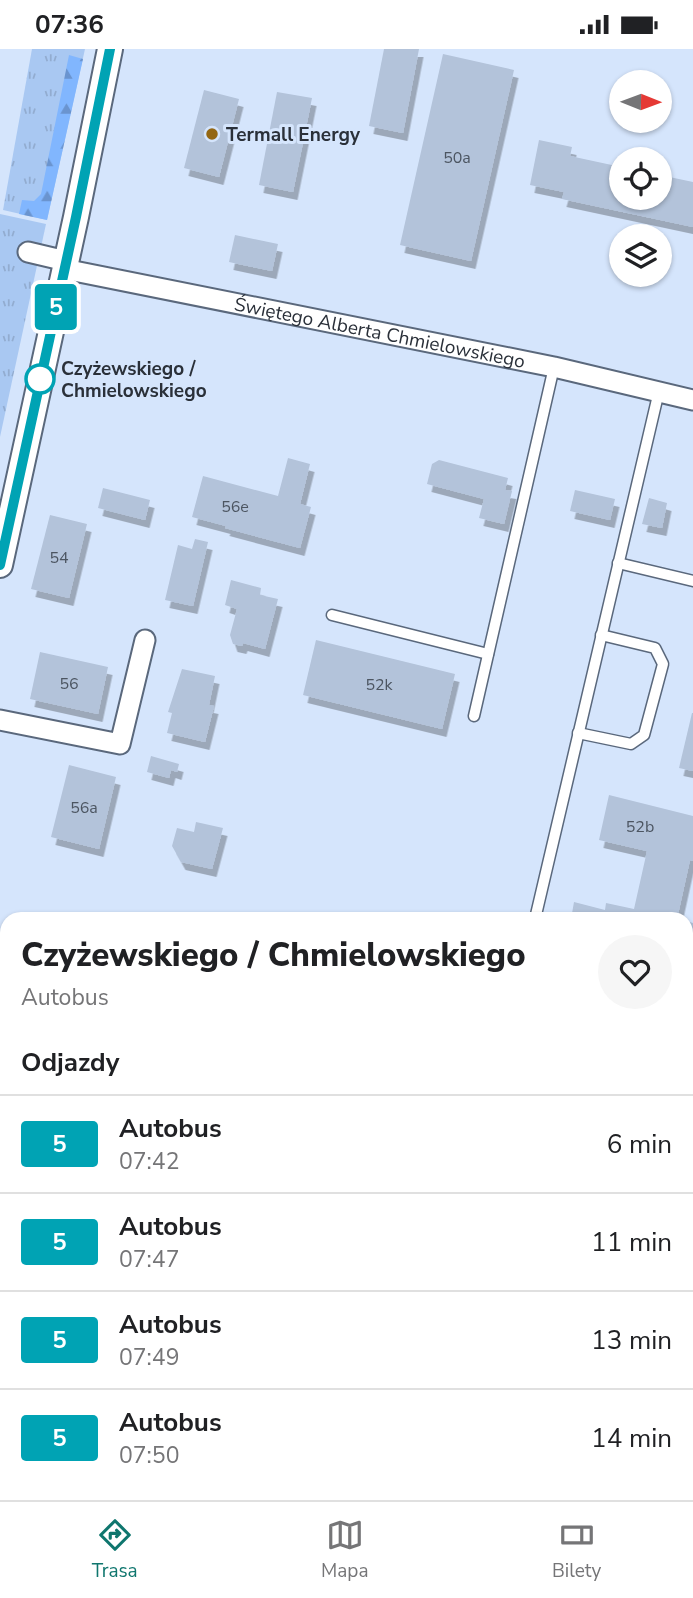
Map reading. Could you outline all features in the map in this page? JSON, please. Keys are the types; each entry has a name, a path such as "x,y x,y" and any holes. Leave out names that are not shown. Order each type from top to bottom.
{"street":[{"path":"0,565 7,498 65,265 110,49"},
{"name":"Świętego Alberta Chmielowskiego","path":"28,252 65,265 554,367 693,400"},
{"path":"0,720 120,744 145,640"}],"lane":[{"path":"474,716 554,367"},
{"path":"537,912 659,391"},
{"path":"618,563 693,581"},
{"path":"332,615 488,654"},
{"path":"578,733 631,744 644,735 663,664 655,648 601,635"}],"green space":[{"path":"32,49 85,49 47,220 3,210"},
{"path":"69,55 83,59 47,220 19,214 22,200 34,201 41,194"},
{"path":"0,214 46,224 0,437"}],"building":[{"path":"384,49 419,49 403,133 369,126"},
{"path":"443,54 514,70 471,261 400,245"},
{"name":"Termall Energy","path":"204,90 239,99 219,177 184,168"},
{"path":"277,92 312,98 293,192 259,185"},
{"path":"539,140 572,147 570,156 609,164 609,209 562,199 564,192 530,185"},
{"path":"672,178 693,182 693,227 613,210 672,210"},
{"path":"235,235 278,244 272,271 229,262"},
{"path":"288,458 310,464 300,504 311,507 300,548 192,517 203,476 278,496"},
{"path":"439,460 508,478 505,490 512,491 504,524 479,518 484,499 427,484 432,464"},
{"path":"103,488 150,500 145,520 98,508"},
{"path":"575,490 615,499 610,520 570,511"},
{"path":"649,498 667,503 662,528 642,524"},
{"path":"50,515 87,524 69,598 31,589"},
{"path":"195,539 208,542 193,606 165,600 178,545 192,549"},
{"path":"231,580 261,588 260,595 278,599 265,649 243,643 242,646 233,644 230,635 237,609 225,605"},
{"path":"316,640 455,674 442,729 303,695"},
{"path":"40,652 108,667 98,714 30,699"},
{"path":"182,669 215,676 209,705 214,706 205,742 167,733 172,713 168,712"},
{"path":"693,713 693,771 679,768"},
{"path":"151,756 179,764 177,772 171,770 169,778 147,772"},
{"path":"69,765 116,777 99,849 51,837"},
{"path":"609,795 693,816 693,861 690,860 679,912 572,912 574,902 605,910 606,903 634,909 647,851 599,840"},
{"path":"196,822 223,828 212,869 181,862 172,846 177,828 194,832"}],"bus line":[{"name":"5","path":"0,565 110,49"}],"place":[{"name":"Termall Energy","path":"212,134"},
{"name":"Czyżewskiego / Chmielowskiego","path":"40,379"}]}
